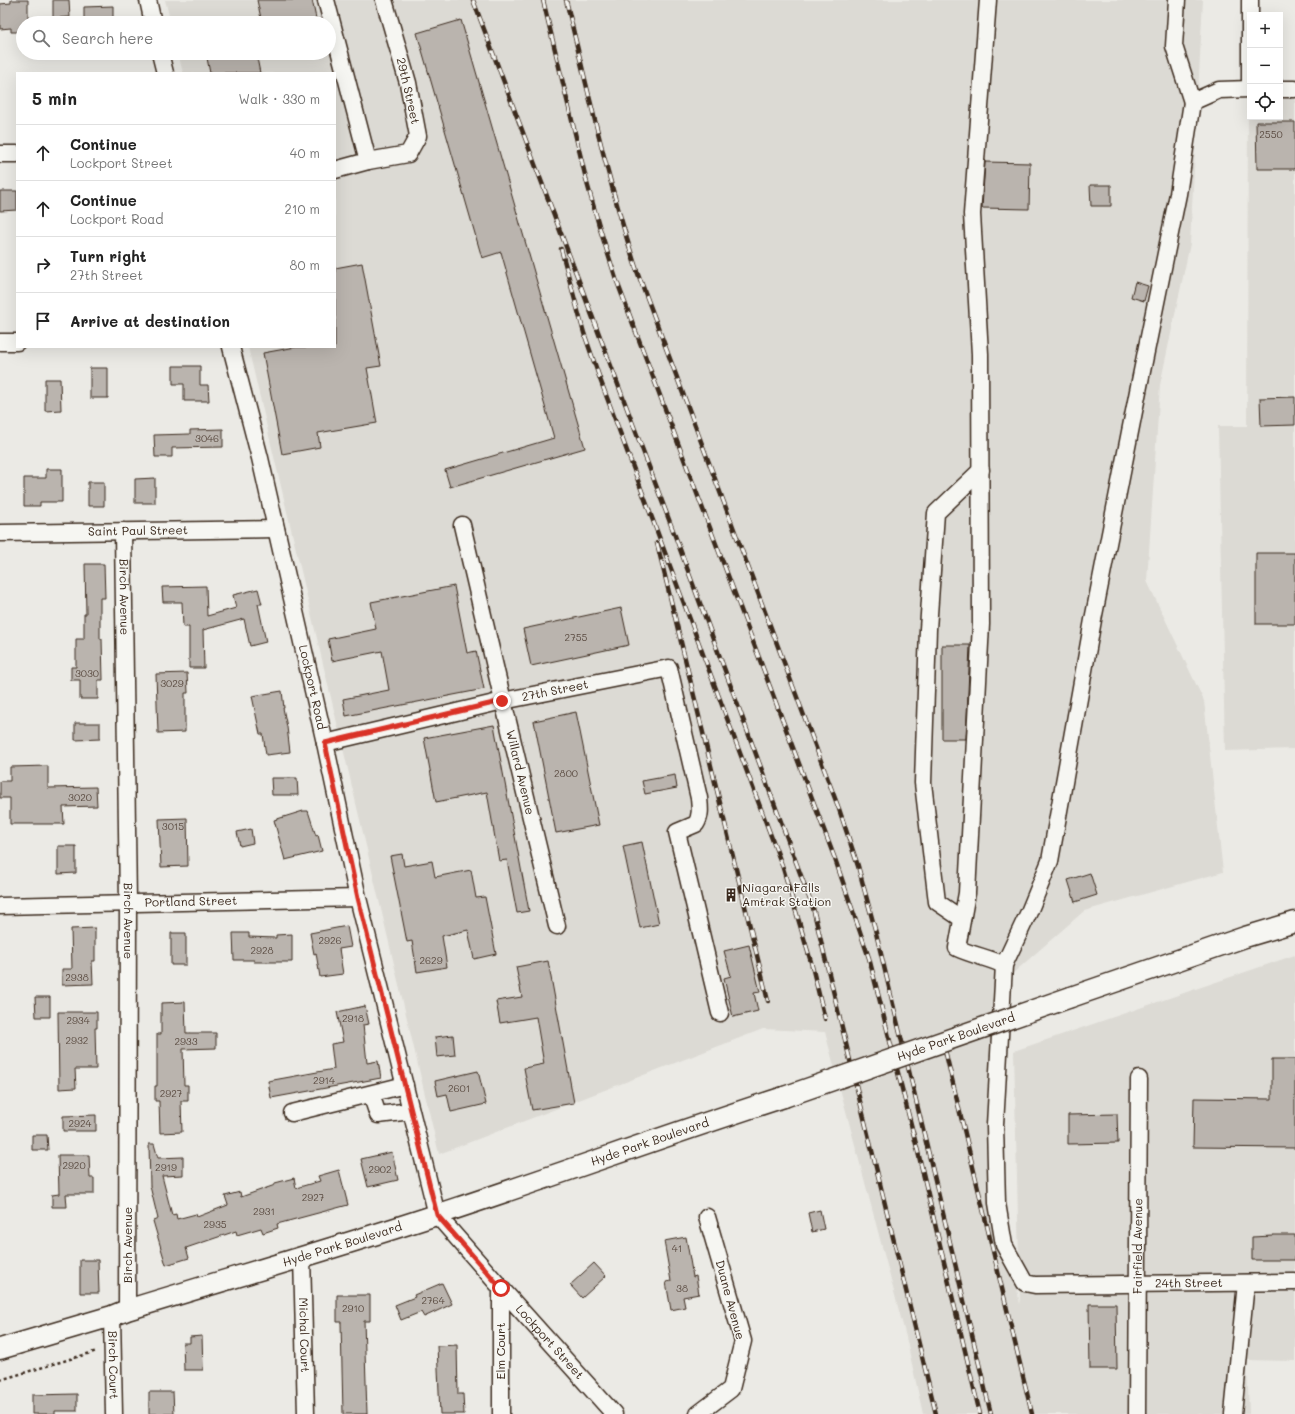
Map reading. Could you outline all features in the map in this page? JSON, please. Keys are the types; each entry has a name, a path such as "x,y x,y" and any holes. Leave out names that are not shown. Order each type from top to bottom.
{"main road":[{"name":"Hyde Park Boulevard","path":"0,1349 437,1215 612,1156 680,1131 784,1097 1245,937 1295,922"}],"street":[{"path":"148,0 151,16"},
{"path":"326,0 330,16"},
{"name":"29th Street","path":"336,170 368,161 408,154 418,136 408,83 384,0"},
{"path":"988,0 972,214 980,354 982,624 967,893 957,948 970,954 990,959 1004,965 1029,912 1050,861 1093,620 1178,194 1192,102 1174,46 1177,0"},
{"path":"1250,0 1250,84"},
{"path":"336,38 368,161"},
{"path":"162,60 165,72"},
{"path":"1192,102 1219,90 1247,89"},
{"path":"1283,89 1295,89"},
{"path":"0,154 16,154"},
{"path":"0,342 16,342"},
{"name":"Lockport Road","path":"231,348 258,451 276,529 325,743 358,898 437,1215"},
{"path":"962,919 938,902 924,791 923,775 928,629 936,513 981,470"},
{"name":"Willard Avenue","path":"462,525 502,701 557,926"},
{"name":"Saint Paul Street","path":"0,533 276,529"},
{"name":"Birch Avenue","path":"120,1313 128,903 123,531"},
{"name":"27th Street","path":"325,743 502,701 669,668 699,798 700,812 696,824 677,832 720,1013"},
{"name":"Portland Street","path":"0,906 358,898"},
{"name":"24th Street","path":"1004,965 995,1125 997,1203 1004,1245 1025,1282 1035,1285 1295,1282"},
{"name":"Fairfield Avenue","path":"1136,1414 1139,1079"},
{"path":"292,1113 405,1085"},
{"path":"371,1094 378,1115 411,1111"},
{"name":"Lockport Street","path":"437,1215 614,1414"},
{"name":"Duane Avenue","path":"698,1414 730,1389 743,1341 707,1217"},
{"name":"Michal Court","path":"302,1256 306,1414"},
{"path":"1233,1414 1246,1283"},
{"name":"Elm Court","path":"501,1288 501,1414"},
{"name":"Birch Court","path":"114,1414 112,1347 120,1313"}],"path":[{"path":"0,1380 112,1347"}],"shaded area":[{"path":"165,0 1203,0 1190,244 1160,385 1147,581 1204,701 1223,872 1084,911 1012,974 1003,1075 1003,1219 1020,1304 1014,1051 1295,955 1295,1361 1247,1360 1249,1414 923,1414 906,1337 825,1032 763,1029 439,1154 248,348 336,348 336,72 183,72 180,60 336,60 336,16 169,16"},
{"path":"1283,93 1295,93 1295,749 1225,751 1218,426 1247,426 1248,120 1283,120"}],"building":[{"path":"11,0 28,0 28,16 16,16 16,32 11,32 11,28 0,29 0,4 11,3"},
{"path":"53,0 69,0 70,16 53,16"},
{"path":"257,0 312,0 315,16 260,16"},
{"path":"113,6 113,16 84,16 84,7"},
{"path":"461,20 585,448 450,487 445,470 554,438 501,252 482,258 417,33"},
{"path":"207,60 257,60 260,72 210,72"},
{"path":"1256,122 1295,122 1295,169 1257,169"},
{"path":"985,162 1030,163 1029,209 982,208"},
{"path":"1090,185 1111,185 1111,206 1091,206"},
{"path":"0,191 16,191 16,210 0,211"},
{"path":"362,263 381,366 367,368 377,423 318,433 320,447 282,454 263,353 290,348 336,348 336,268"},
{"path":"1135,282 1148,286 1144,301 1131,297"},
{"path":"173,366 200,366 200,385 208,385 209,401 184,401 184,384 173,384"},
{"path":"90,368 108,368 108,398 90,398"},
{"path":"45,379 60,379 61,410 45,411"},
{"path":"1295,397 1295,425 1261,426 1260,398"},
{"path":"223,429 223,447 172,448 172,457 155,457 154,435 190,434 190,430"},
{"path":"46,469 62,469 62,502 40,502 40,506 24,506 24,478 46,478"},
{"path":"155,478 155,503 135,503 135,479"},
{"path":"88,482 104,482 104,506 88,506"},
{"path":"1256,553 1295,553 1295,624 1256,624"},
{"path":"85,564 104,564 105,598 100,598 100,639 102,639 103,680 98,680 98,699 80,699 80,680 71,680 71,667 76,667 76,639 84,639 84,614 86,614"},
{"path":"206,586 207,616 236,608 233,595 258,589 262,604 258,604 266,642 250,646 244,619 203,630 204,668 189,668 189,627 183,627 182,602 163,602 162,587"},
{"path":"454,586 467,653 476,651 484,689 346,716 343,699 389,690 382,651 332,661 328,639 376,629 371,602"},
{"path":"621,608 629,645 531,666 523,629"},
{"path":"942,645 970,645 966,739 942,739"},
{"path":"187,673 188,693 185,693 185,732 158,733 156,674"},
{"path":"282,691 283,708 290,752 266,755 263,734 260,734 252,696"},
{"path":"576,712 599,825 556,833 534,721"},
{"path":"75,723 100,723 100,739 75,740"},
{"path":"494,725 529,911 517,913 507,860 499,861 487,792 436,802 424,738"},
{"path":"48,766 48,788 96,787 97,806 63,807 64,824 10,824 10,798 0,798 0,781 10,781 10,767"},
{"path":"675,775 677,788 645,794 642,781"},
{"path":"271,778 297,778 298,795 272,795"},
{"path":"303,811 308,811 316,836 318,835 322,851 285,860 274,820"},
{"path":"187,818 188,866 161,867 159,819"},
{"path":"251,829 253,843 240,846 237,832"},
{"path":"642,842 659,924 640,928 623,846"},
{"path":"58,846 76,846 76,873 58,874"},
{"path":"402,854 404,866 432,861 435,877 471,870 476,898 485,897 496,954 474,959 468,930 442,936 447,967 417,972 412,941 407,942 390,856"},
{"path":"1090,873 1097,895 1075,902 1068,880"},
{"path":"347,926 351,947 339,949 343,974 320,977 316,953 314,954 310,933"},
{"path":"95,928 95,961 92,961 93,984 62,985 62,969 72,969 71,929"},
{"path":"171,933 186,933 186,965 171,965"},
{"path":"233,933 249,933 249,937 276,938 276,935 292,934 292,962 254,962 254,960 234,960"},
{"name":"Niagara Falls Amtrak Station","path":"749,945 760,992 754,993 758,1011 733,1017 724,978 731,976 724,951"},
{"path":"548,961 574,1103 532,1110 524,1068 544,1064 536,1017 500,1023 496,1001 522,997 516,967"},
{"path":"35,997 50,997 50,1017 36,1017"},
{"path":"185,1002 186,1033 216,1033 216,1048 183,1049 184,1085 188,1085 188,1101 181,1101 182,1132 160,1133 159,1101 155,1101 155,1086 157,1086 157,1034 161,1034 161,1003"},
{"path":"365,1006 369,1024 363,1025 367,1063 378,1061 381,1078 271,1098 268,1081 334,1069 331,1044 343,1042 337,1012"},
{"path":"58,1012 97,1012 97,1028 95,1028 96,1069 75,1069 76,1088 59,1089"},
{"path":"453,1035 455,1055 437,1057 435,1037"},
{"path":"1272,1059 1295,1059 1295,1148 1193,1147 1194,1098 1272,1099"},
{"path":"478,1071 486,1104 451,1112 447,1094 438,1096 435,1081"},
{"path":"1117,1114 1118,1143 1068,1144 1068,1115"},
{"path":"96,1115 96,1131 63,1131 63,1116"},
{"path":"32,1135 47,1135 48,1150 32,1150"},
{"path":"149,1144 154,1144 158,1158 183,1157 183,1175 162,1176 172,1215 176,1214 177,1219 196,1214 197,1217 228,1205 225,1196 240,1192 241,1197 275,1185 275,1183 294,1178 296,1188 320,1181 318,1176 339,1170 348,1205 277,1224 278,1228 263,1233 261,1228 237,1235 236,1231 186,1248 189,1258 166,1265 153,1221 158,1219 150,1186"},
{"path":"392,1152 398,1180 368,1187 361,1159"},
{"path":"58,1155 89,1155 90,1178 94,1178 94,1194 66,1194 67,1207 52,1207 52,1195 59,1194"},
{"path":"820,1210 824,1229 812,1232 808,1213"},
{"path":"1295,1235 1295,1260 1252,1260 1252,1237"},
{"path":"686,1237 693,1277 696,1276 699,1294 683,1297 685,1307 671,1310 666,1282 671,1281 664,1241"},
{"path":"80,1260 98,1260 99,1293 80,1293"},
{"path":"594,1263 606,1276 582,1298 570,1285"},
{"path":"442,1283 452,1304 424,1317 421,1312 401,1320 395,1305 415,1297 414,1295"},
{"path":"337,1295 370,1295 370,1321 364,1321 367,1414 343,1414 341,1322 337,1322"},
{"path":"1089,1304 1116,1304 1117,1369 1090,1369"},
{"path":"202,1336 203,1370 184,1370 183,1343 190,1343 190,1337"},
{"path":"457,1345 458,1394 463,1394 464,1414 440,1414 437,1346"},
{"path":"149,1392 173,1392 174,1414 149,1414"},
{"path":"77,1394 77,1411 55,1411 55,1414 32,1414 32,1395"}],"railway":[{"path":"473,0 674,533 813,908 936,1414"},
{"path":"543,0 587,183 616,279 835,859 869,958 918,1152 980,1414"},
{"path":"566,0 590,102 617,204 637,271 839,809 858,866 876,933 991,1414"},
{"path":"561,249 584,333 600,379 783,868 811,962 825,1019"},
{"path":"657,543 768,1001"},
{"path":"945,1050 1032,1414"}],"place":[{"name":"Niagara Falls Amtrak Station","path":"731,895"}],"route":[{"path":"501,1288 437,1215 358,898 325,743 502,701"}]}
